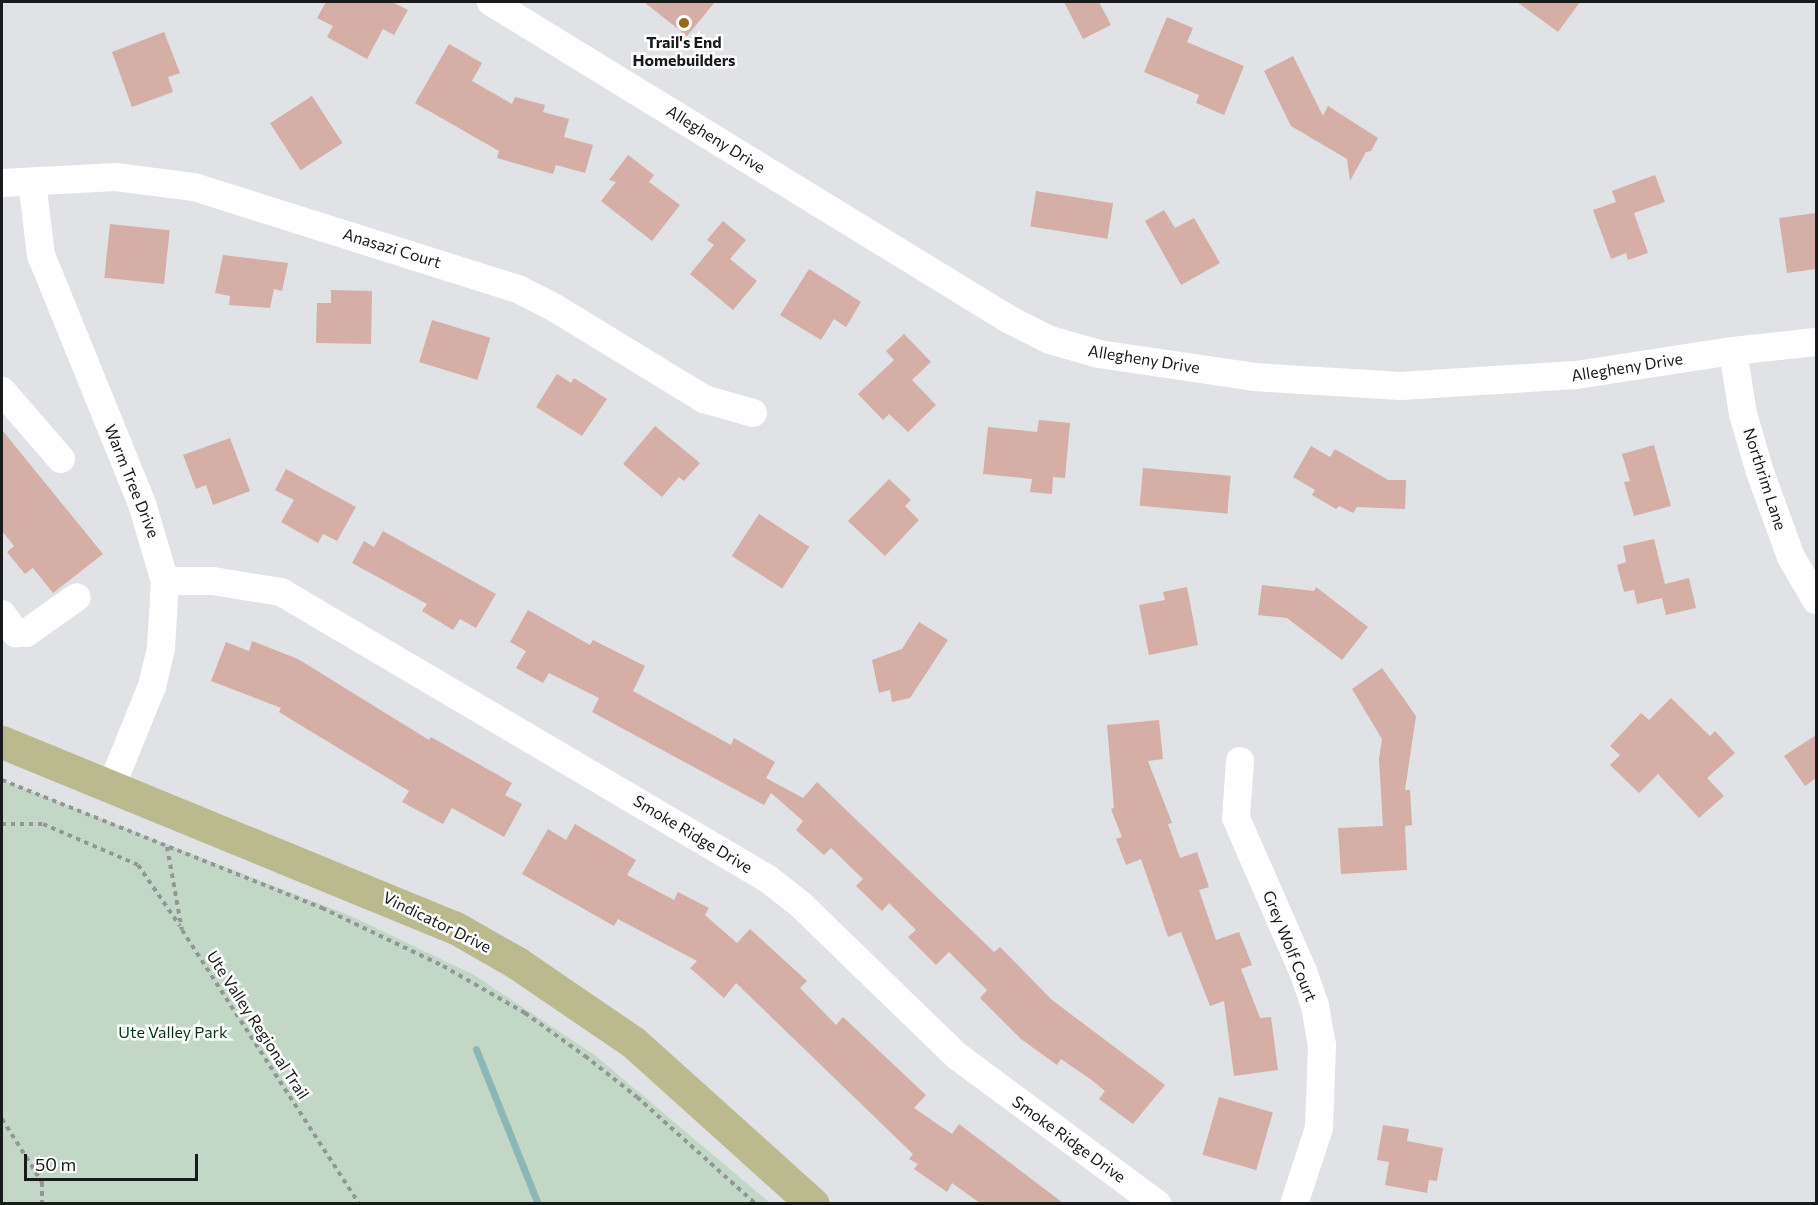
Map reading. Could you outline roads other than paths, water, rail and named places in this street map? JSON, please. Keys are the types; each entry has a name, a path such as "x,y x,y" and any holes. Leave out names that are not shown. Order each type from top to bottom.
{"main road":[{"name":"Vindicator Drive","path":"2,742 389,897 454,927 517,963 633,1042 813,1203"}],"street":[{"name":"Allegheny Drive","path":"491,2 1010,320 1050,340 1099,354 1254,377 1401,386 1576,375 1733,351 1816,342"},
{"name":"Anasazi Court","path":"2,183 116,177 194,187 470,272 555,308 704,399 753,413"},
{"name":"Warm Tree Drive","path":"32,182 41,255 142,504 165,581 162,648 154,677 112,785"},
{"name":"Northrim Lane","path":"1733,351 1743,414 1760,472 1791,557 1816,600"},
{"path":"2,391 61,459"},
{"name":"Smoke Ridge Drive","path":"165,581 213,581 281,592 768,879 800,904 957,1056 1157,1203"},
{"path":"2,614 16,633 26,633 77,597"},
{"name":"Grey Wolf Court","path":"1240,761 1236,818 1303,971 1316,1006 1322,1045 1319,1128 1294,1203"}],"waterway":[{"path":"476,1049 538,1204"}],"place":[{"name":"Trail's End Homebuilders","path":"684,23"}],"park label":[{"name":"Ute Valley Park","path":"173,1032"}]}
